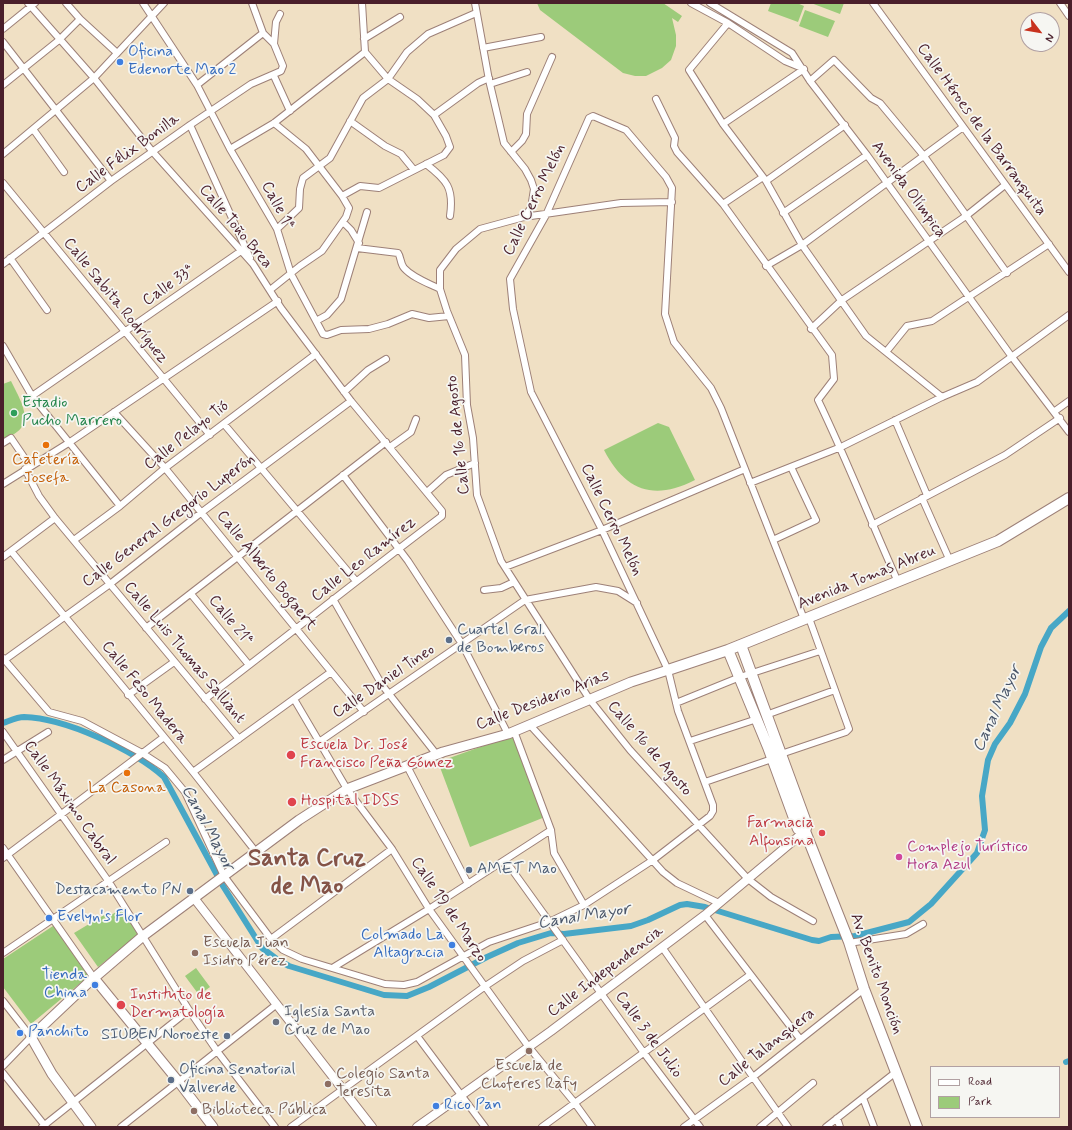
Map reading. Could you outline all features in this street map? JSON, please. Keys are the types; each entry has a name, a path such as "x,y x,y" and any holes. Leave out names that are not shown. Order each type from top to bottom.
{"main road":[{"name":"Avenida Tomas Abreu","path":"668,670 728,650 998,541 1069,498"},
{"name":"Av. Benito Monción","path":"741,644 762,717 807,825 805,831 849,943 864,989 896,1072 914,1125"},
{"name":"Av. Benito Monción","path":"728,650 740,677 762,717"},
{"name":"Calle Desiderio Arias","path":"31,1037 94,978 143,936 256,852 346,789 437,755 511,733 631,682 668,670"},
{"path":"94,978 147,1042 213,1127"},
{"path":"31,1037 52,1074 91,1127"}],"street":[{"path":"66,3 80,19 116,52"},
{"name":"Calle 1ª","path":"143,3 197,86 230,149 277,229 291,274 323,334 328,336 340,330 369,329 388,324 412,314 429,318 449,316"},
{"path":"3,154 94,78 151,14 164,3"},
{"path":"252,3 263,33 274,44 283,68 274,76 290,111"},
{"path":"342,196 360,186 379,188 447,153 450,147 446,136 434,115 417,99 388,79 365,52 362,3"},
{"path":"475,3 489,81 502,138 531,180 534,189 531,208 524,217"},
{"path":"691,3 728,23 786,61 804,69"},
{"name":"Avenida Olímpica","path":"710,3 792,53 804,69 810,81 845,125 1012,357 1055,411 1069,432"},
{"name":"Calle Héroes de la Barranquita","path":"873,3 1069,272"},
{"path":"1060,3 1069,16"},
{"path":"3,29 31,4"},
{"name":"Calle Toño Brea","path":"31,4 59,40 94,78 152,151 253,264 270,290 344,392 428,492 443,514"},
{"path":"277,229 299,208 300,189 303,178 330,158 363,98 388,79 407,52 428,34 476,13"},
{"path":"274,44 276,22 280,14"},
{"path":"364,39 400,17"},
{"path":"3,86 59,40 80,19"},
{"path":"728,23 689,70 723,124 764,179 802,245 866,336 942,397"},
{"path":"197,86 263,33"},
{"path":"483,48 541,37"},
{"path":"3,42 112,181"},
{"path":"230,149 274,123 365,52"},
{"path":"511,152 522,141 526,134 527,114 552,57"},
{"path":"810,81 834,60 871,98 880,103 924,156 1007,273"},
{"path":"723,124 804,69"},
{"path":"434,115 478,83 528,72"},
{"name":"Calle Félix Bonilla","path":"3,264 152,151 251,84 274,76"},
{"path":"656,99 675,138 674,146 677,152 723,204 766,266 832,355 834,378 818,400 841,447 872,525 898,582"},
{"name":"Calle Cerro Melón","path":"699,825 713,811 713,805 676,703 668,670 602,530 532,392 513,309 510,279 546,215 589,118 593,116 626,130 666,177 672,188 665,314 674,342 711,388 820,651 849,729 846,732 777,756"},
{"path":"350,121 384,146 401,154 414,170"},
{"path":"270,290 322,251 343,222 349,208 320,165 300,144 274,123"},
{"path":"190,125 253,264"},
{"path":"723,204 764,179 845,125"},
{"path":"766,266 802,245 963,127"},
{"path":"33,129 64,172"},
{"path":"783,213 867,155"},
{"path":"426,164 445,180 451,191 452,200 450,216"},
{"name":"Calle Sabita Rodríguez","path":"3,183 126,332 162,379 210,435"},
{"path":"812,329 842,300 966,216 1006,185"},
{"name":"Calle 16 de Agosto","path":"672,202 621,203 524,217 480,229 456,249 440,270 440,289 465,355 468,405 473,438 477,495 505,567 590,700 630,750 748,879 771,897 813,921"},
{"path":"316,321 327,315 341,299 367,212"},
{"path":"343,222 351,230 358,246"},
{"path":"886,352 907,326 932,321 1049,244"},
{"path":"358,246 395,251 399,255 402,266 422,281 440,289"},
{"name":"Calle 33ª","path":"32,396 241,251"},
{"path":"10,258 47,310"},
{"path":"3,484 70,442 278,301"},
{"path":"750,483 841,447 942,397 977,382 1069,315"},
{"path":"3,346 32,396 120,506"},
{"name":"Calle Pelayo Tió","path":"74,540 120,506 165,468 316,354"},
{"path":"344,392 368,370 386,359"},
{"name":"Calle General Gregorio Luperón","path":"4,660 110,584 202,512 351,401"},
{"path":"1055,411 1069,401"},
{"name":"Calle Alberto Bogaert","path":"114,412 165,468 202,512 296,630 364,712"},
{"path":"872,525 924,496 1005,455 1060,418"},
{"path":"146,628 343,475 388,445 411,432 416,419"},
{"path":"895,420 950,560"},
{"path":"224,424 298,510 356,581"},
{"name":"Calle Luis Thomas Salliant","path":"3,443 11,438 28,467 39,496 55,518 239,739"},
{"path":"428,492 446,475 475,464"},
{"path":"773,540 816,520 792,466"},
{"path":"505,567 602,530 745,469"},
{"path":"343,475 398,548 462,644 511,733 551,830 554,853 584,905"},
{"name":"Calle Leo Ramírez","path":"205,699 296,630 333,599 443,514"},
{"path":"3,557 55,518"},
{"name":"Calle Feso Madera","path":"11,551 128,695 193,772 256,852"},
{"path":"484,590 501,588 514,582"},
{"name":"Calle Daniel Tineo","path":"319,742 390,695 525,600 596,587 618,591 637,604"},
{"name":"Calle 21ª","path":"191,594 249,665"},
{"path":"333,599 382,685 437,755"},
{"path":"676,703 750,673 820,651"},
{"path":"4,660 49,712 82,721 165,768 185,792 221,879 271,939 283,950 302,959 334,967 360,977 385,984 404,985 417,982 465,960 489,942 525,928 549,922 584,905 653,860 699,825"},
{"path":"128,695 174,662"},
{"path":"193,772 331,672"},
{"path":"690,741 762,717 835,690"},
{"name":"Calle 19 de Marzo","path":"294,699 346,789 392,849 430,909 465,960 528,1046 574,1102 592,1127"},
{"path":"530,725 663,872 677,883 718,904"},
{"name":"Calle Máximo Cabral","path":"3,732 109,882 189,1010 217,1051 275,1127"},
{"path":"3,760 48,732"},
{"path":"5,856 164,737"},
{"path":"705,782 777,756"},
{"path":"407,766 468,884"},
{"path":"334,967 430,909 551,830"},
{"name":"Calle Independencia","path":"417,1127 460,1094 602,993 706,915 805,831"},
{"path":"3,953 166,842"},
{"path":"3,848 5,856 53,919 94,978"},
{"path":"271,939 392,849"},
{"name":"Calle 3 de Julio","path":"505,860 644,1053 700,1127"},
{"path":"194,898 372,1127"},
{"path":"706,915 800,1040"},
{"path":"849,943 906,934 923,924"},
{"path":"291,1127 484,987 523,961 562,939"},
{"path":"662,947 788,1127"},
{"path":"542,1127 574,1102 644,1053 750,975"},
{"name":"Calle Talanquera","path":"684,1127 800,1040 864,989"},
{"path":"3,1002 31,1037 3,1066"},
{"path":"121,1127 277,1004"},
{"path":"3,1073 44,1126 147,1042 189,1010"},
{"path":"417,1036 485,1127"},
{"path":"826,1127 896,1072"},
{"path":"760,1127 813,1083"},
{"path":"864,1098 874,1127"},
{"path":"837,1118 840,1127"}],"green space":[{"path":"537,3 663,3 682,16 678,22 672,18 676,35 676,46 671,60 662,68 646,76 635,76 623,73 540,10"},
{"path":"771,3 797,3 804,6 798,22 768,11"},
{"path":"811,3 844,3 840,14"},
{"path":"805,10 835,21 828,37 799,26"},
{"name":"Estadio Pucho Marrero","path":"11,381 20,399 25,415 21,429 3,439 3,384"},
{"path":"658,423 669,427 695,480 666,490 654,491 631,483 621,475 612,464 604,450"},
{"path":"514,735 545,817 470,847 438,762"},
{"path":"125,907 141,933 98,967 74,933 109,912 111,915"},
{"path":"56,924 90,975 31,1024 3,987 3,959"},
{"path":"196,968 210,987 199,995 185,976"}],"waterway":[{"name":"Canal Mayor","path":"3,723 16,718 24,717 59,723 98,737 135,756 164,777 223,886 262,948 289,966 384,995 407,996 429,987 518,943 551,933 564,934 631,926 680,905 687,904 705,907 819,941 831,937 855,936 909,922 931,904 977,853 985,830 982,796 988,760 995,744 1010,723 1025,694 1041,647 1051,628 1069,611"}],"place":[{"name":"Oficina Edenorte Mao 2","path":"120,62"},
{"name":"Estadio Pucho Marrero","path":"14,413"},
{"name":"Cafetería Josefa","path":"46,445"},
{"name":"Cuartel Gral. de Bomberos","path":"449,640"},
{"name":"Escuela Dr. José Francisco Peña Gómez","path":"291,755"},
{"name":"La Casona","path":"127,773"},
{"name":"Hospital IDSS","path":"292,802"},
{"name":"Farmacia Alfonsina","path":"822,833"},
{"name":"Complejo Turístico Hora Azul","path":"899,857"},
{"name":"AMET Mao","path":"469,870"},
{"name":"Destacamento PN","path":"190,891"},
{"name":"Evelyn's Flor","path":"49,918"},
{"name":"Colmado La Altagracia","path":"452,945"},
{"name":"Escuela Juan Isidro Pérez","path":"195,953"},
{"name":"Tienda China","path":"95,985"},
{"name":"Instituto de Dermatología","path":"121,1005"},
{"name":"Iglesia Santa Cruz de Mao","path":"276,1022"},
{"name":"Panchito","path":"20,1033"},
{"name":"SIUBEN Noroeste","path":"227,1036"},
{"name":"Escuela de Choferes Rafy","path":"529,1051"},
{"name":"Oficina Senatorial Valverde","path":"171,1080"},
{"name":"Colegio Santa Teresita","path":"328,1084"},
{"name":"Rico Pan","path":"436,1106"},
{"name":"Biblioteca Pública","path":"194,1111"}],"district":[{"name":"Santa Cruz de Mao","path":"307,874"}]}
